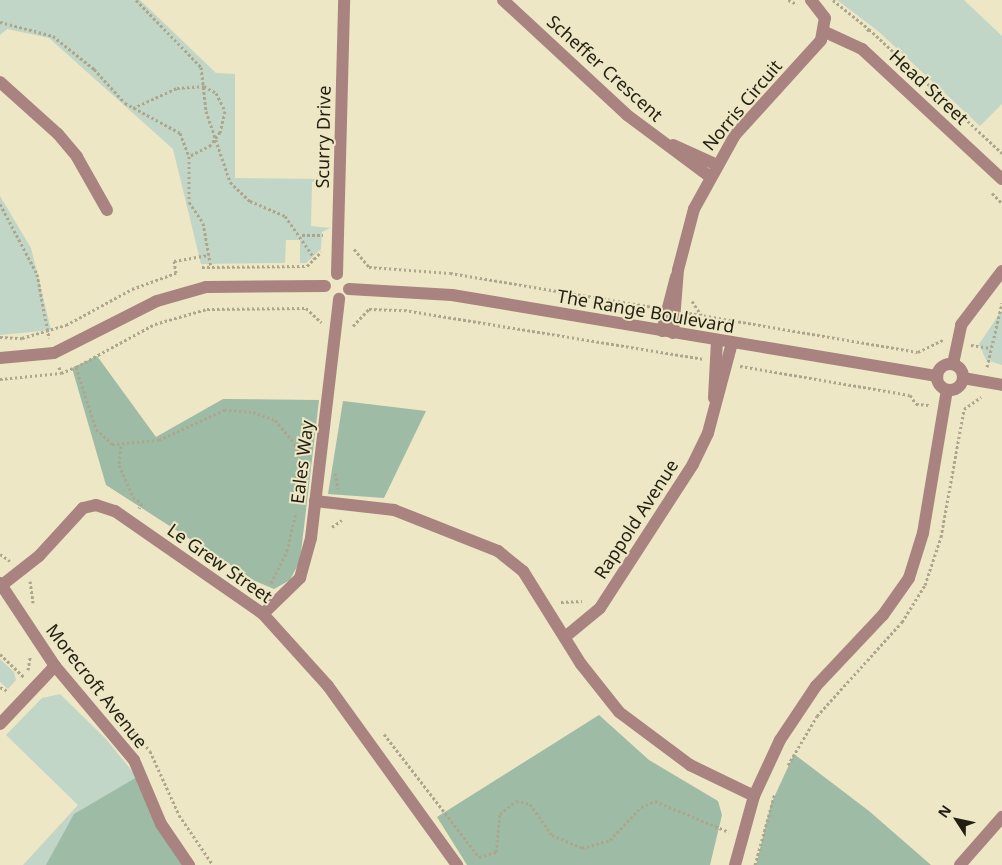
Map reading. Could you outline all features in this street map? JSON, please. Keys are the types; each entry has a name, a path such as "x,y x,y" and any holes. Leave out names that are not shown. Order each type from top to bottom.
{"street":[{"name":"Scurry Drive","path":"337,274 344,0"},
{"name":"Scheffer Crescent","path":"503,0 627,116 709,176"},
{"path":"811,0 825,18 825,32"},
{"name":"Head Street","path":"825,32 856,46 1002,179"},
{"name":"Norris Circuit","path":"667,332 678,270 691,218 715,164 825,32"},
{"path":"0,82 58,134 77,157 107,210"},
{"name":"Scheffer Crescent","path":"662,140 715,164"},
{"path":"953,364 969,311 1002,271"},
{"path":"0,358 54,354 136,310 182,293 233,286 325,286 337,274 346,278 349,289 339,298 328,294 325,286"},
{"name":"The Range Boulevard","path":"349,289 452,295 937,376"},
{"name":"Eales Way","path":"264,614 300,578 315,501 337,332 339,298"},
{"name":"Rappold Avenue","path":"714,405 717,340"},
{"name":"Rappold Avenue","path":"565,637 592,617 616,584 693,464 728,364 732,343"},
{"path":"735,865 741,835 766,764 794,717 883,615 909,578 923,534 947,390 937,376 941,368 953,364"},
{"path":"953,364 963,378 1002,385"},
{"path":"947,390 956,388 963,378"},
{"path":"315,501 394,510 484,543 523,571 594,681 636,727 719,782 754,796"},
{"name":"Le Grew Street","path":"1,584 39,556 83,508 96,505 131,522 264,614 334,693 457,865"},
{"name":"Morecroft Avenue","path":"1,584 55,666 134,760 161,824 190,865"},
{"path":"0,724 55,666"},
{"path":"960,865 1002,817"}],"path":[{"path":"136,0 196,58 204,86 206,111 217,138 225,169 236,190 250,201 285,216 302,235 315,259"},
{"path":"833,0 869,30 1002,153"},
{"path":"0,22 53,36 133,108 180,133 189,156 188,202 203,223 211,267"},
{"path":"856,46 869,30"},
{"path":"133,108 168,90 204,86 223,101 224,123 217,138 189,156"},
{"path":"0,204 37,274 48,333 61,373"},
{"path":"302,235 354,234 354,251 369,266 450,273 918,352 937,339 990,348"},
{"path":"202,267 308,266 324,250 324,235"},
{"path":"0,337 48,333 132,289 176,273 174,261 209,255"},
{"path":"691,290 690,299 701,315"},
{"path":"0,379 61,373 76,367 155,324 207,309 306,308 323,324 323,331 337,332 352,331 369,309 404,310 705,359 703,368"},
{"path":"728,364 910,395 916,404 964,410"},
{"path":"76,367 96,429 112,444 121,446 159,440 224,410 253,412 275,420 295,444 301,472"},
{"path":"121,446 119,465 123,480 142,503 131,522"},
{"path":"274,604 271,582 287,551 298,506"},
{"path":"332,527 344,518 353,519"},
{"path":"546,607 586,598"},
{"path":"17,681 28,670 29,651 40,644"},
{"path":"0,686 7,692 12,687"},
{"path":"380,729 479,857 496,852 500,814 516,801 530,804 552,835 582,848 610,840 641,806 655,801 689,818 761,840"}],"green space":[{"path":"0,0 140,0 216,73 235,74 235,178 330,179 312,182 311,226 330,228 322,232 321,249 306,263 300,263 300,240 286,240 285,263 201,264 173,149 49,38 7,29 0,35"},
{"path":"837,0 964,0 1002,36 1002,104 980,126 878,31"},
{"path":"0,196 31,248 51,330 0,335"},
{"path":"1002,310 1002,365 986,360 979,344"},
{"path":"97,356 156,437 223,399 319,400 300,561 290,580 274,589 255,581 106,485 72,368"},
{"path":"343,401 426,411 384,498 328,494"},
{"path":"0,659 14,672 16,680 8,689 0,682"},
{"path":"60,694 105,738 137,777 184,865 23,865 78,805 6,735 42,698"},
{"path":"599,715 649,760 718,801 722,815 710,865 467,865 437,817"},
{"path":"794,754 869,811 931,865 756,865 771,804"},
{"path":"137,777 184,865 46,865 74,814"}]}
